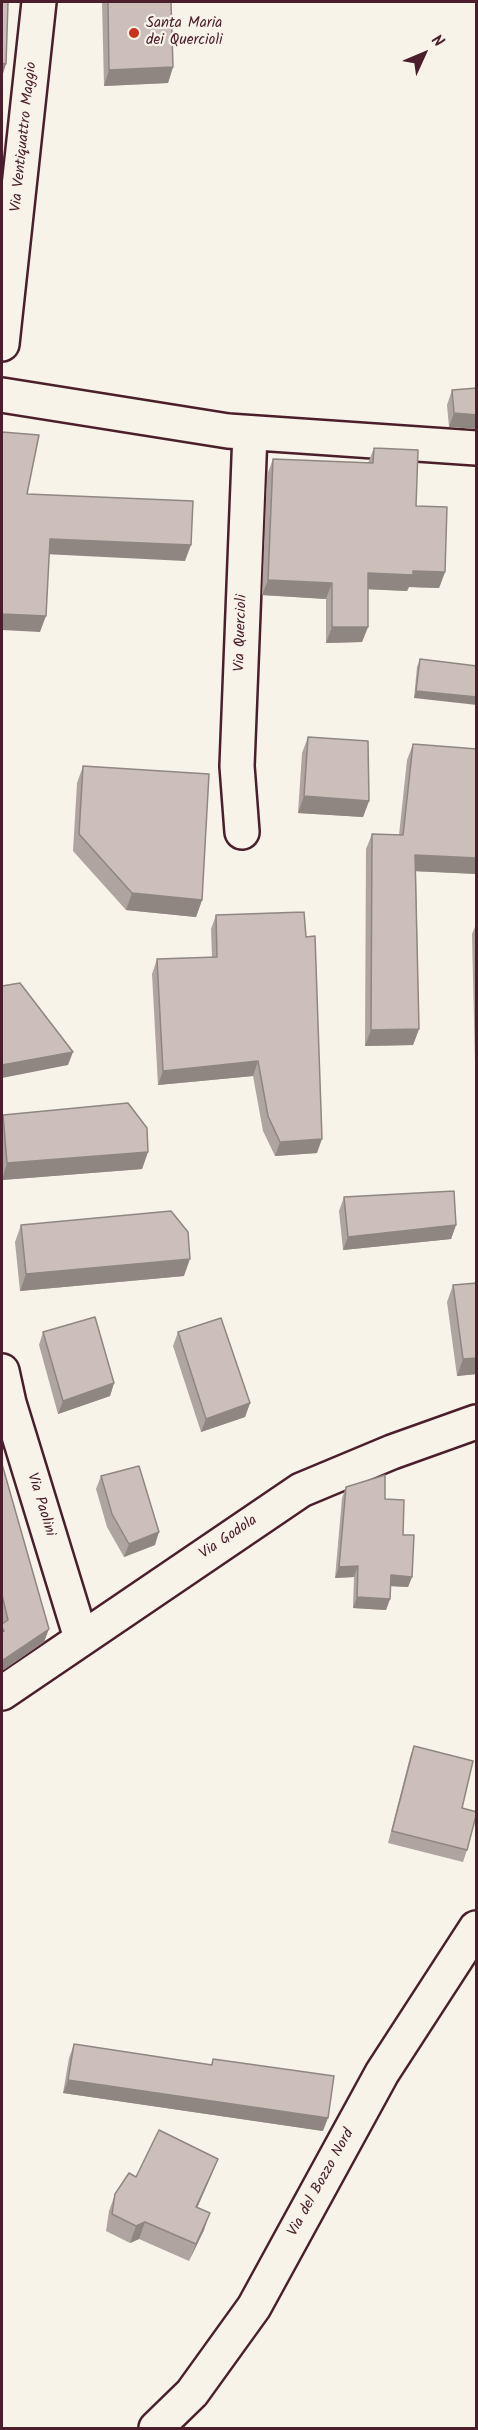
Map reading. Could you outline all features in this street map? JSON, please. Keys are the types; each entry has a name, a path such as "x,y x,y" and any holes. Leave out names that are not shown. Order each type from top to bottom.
{"street":[{"name":"Via Ventiquattro Maggio","path":"2,344 39,2"},
{"path":"2,395 228,431 477,448"},
{"name":"Via Quercioli","path":"242,832 237,766 250,433"},
{"name":"Via Paolini","path":"2,1371 9,1404 81,1638"},
{"name":"Via Godola","path":"2,1693 301,1491 392,1452 477,1422"},
{"name":"Via del Bozzo Nord","path":"156,2428 192,2393 254,2307 382,2073 477,1928"}],"building":[{"path":"2,2 8,2 6,64 2,63"},
{"name":"Santa Maria dei Quercioli","path":"108,2 171,2 173,67 109,70"},
{"path":"477,388 477,415 454,413 452,390"},
{"path":"2,432 39,435 27,494 193,501 191,545 50,539 46,616 2,614"},
{"path":"374,448 418,450 416,506 447,507 445,572 413,571 413,575 368,573 368,627 332,627 332,583 268,580 273,459 373,463"},
{"path":"420,659 477,666 477,697 416,691"},
{"path":"308,737 368,741 369,801 304,796"},
{"path":"413,744 477,749 477,858 415,855 419,1029 371,1030 372,834 403,835"},
{"path":"83,766 209,774 202,900 132,893 79,834"},
{"path":"304,912 306,937 315,936 322,1139 280,1142 268,1116 258,1061 163,1071 157,959 217,957 216,915"},
{"path":"20,983 73,1052 2,1065 2,986"},
{"path":"128,1103 147,1128 148,1152 7,1163 3,1115"},
{"path":"454,1191 456,1225 348,1237 344,1197"},
{"path":"171,1211 188,1232 190,1259 26,1274 21,1225"},
{"path":"477,1283 477,1358 463,1359 453,1285"},
{"path":"95,1317 114,1383 63,1401 43,1332"},
{"path":"221,1318 250,1403 206,1419 178,1332"},
{"path":"2,1464 49,1629 3,1660 2,1632 4,1631 2,1624 8,1620 2,1595"},
{"path":"139,1466 159,1532 129,1544 112,1514 101,1476"},
{"path":"385,1475 385,1499 404,1500 403,1535 414,1535 412,1577 391,1575 390,1599 357,1597 358,1566 339,1567 346,1487"},
{"path":"414,1746 473,1761 462,1808 477,1812 467,1850 392,1831"},
{"path":"74,2044 212,2065 213,2059 334,2076 328,2118 68,2080"},
{"path":"159,2130 218,2159 196,2207 210,2213 196,2244 145,2222 136,2226 112,2214 115,2194 129,2173 136,2177"}],"place":[{"name":"Santa Maria dei Quercioli","path":"134,33"}]}
